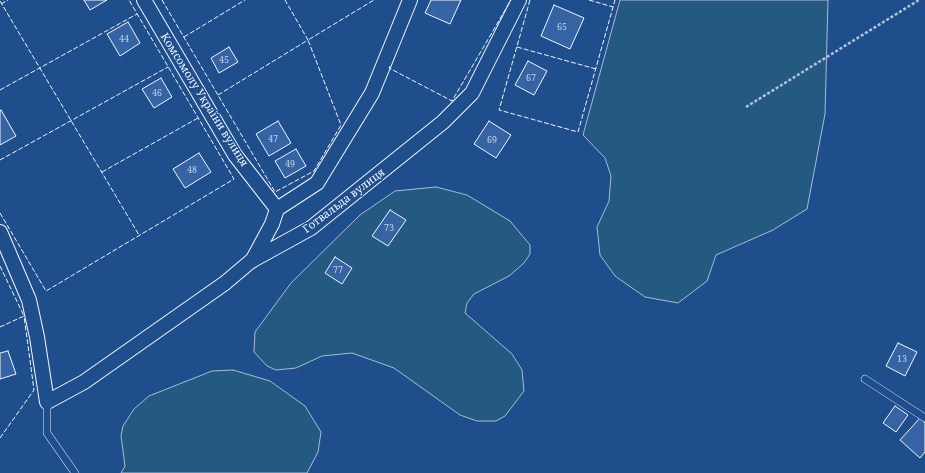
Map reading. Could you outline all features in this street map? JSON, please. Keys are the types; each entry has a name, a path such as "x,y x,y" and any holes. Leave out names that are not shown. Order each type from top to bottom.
{"street":[{"name":"Комсомолу України вулиця","path":"144,0 235,154 277,209"},
{"path":"252,261 272,224 277,209 317,183 372,93 410,0"},
{"name":"Готвальда вулиця","path":"47,402 84,382 225,283 252,261 311,228 437,126 472,93 519,0"},
{"path":"0,232 19,273 29,300 47,402"}],"lane":[{"path":"866,379 925,418"},
{"path":"47,402 46,433 75,473"}],"path":[{"path":"746,107 919,0"}],"shaded area":[{"path":"620,0 828,0 825,114 807,209 773,230 716,255 707,281 678,303 645,297 615,276 600,255 597,227 609,201 611,176 605,158 583,135"},
{"path":"436,187 467,195 510,221 530,245 530,254 524,263 509,276 474,294 467,303 465,313 512,354 522,370 524,391 505,416 496,421 477,421 460,415 394,368 352,353 322,356 296,368 276,370 267,366 254,352 255,332 291,283 360,215 395,191"},
{"path":"233,370 270,381 305,406 321,432 318,452 307,473 121,473 125,466 121,436 123,426 134,409 149,396 212,371"}],"building":[{"path":"84,0 107,0 90,10"},
{"path":"431,0 461,0 450,24 425,13"},
{"path":"554,5 584,18 570,49 541,36"},
{"path":"128,22 140,43 120,56 107,34"},
{"path":"229,47 238,62 219,73 211,58"},
{"path":"528,61 547,71 534,95 515,85"},
{"path":"161,78 172,97 154,108 142,89"},
{"path":"1,110 16,136 0,145 0,111"},
{"path":"278,121 291,143 269,156 256,134"},
{"path":"489,121 511,135 496,158 474,144"},
{"path":"296,149 306,166 285,178 275,161"},
{"path":"199,153 211,172 185,188 173,169"},
{"path":"390,210 406,220 388,246 372,236"},
{"path":"335,257 352,268 342,284 325,273"},
{"path":"898,343 917,352 905,376 886,366"},
{"path":"8,351 16,374 0,379 0,353"},
{"path":"895,406 908,415 896,432 883,423"},
{"path":"920,418 925,423 925,452 920,458 900,440"}],"fence":[{"path":"1,4 8,0"},
{"path":"0,213 46,291 234,179 129,0"},
{"path":"162,0 275,192 314,171 341,125 308,40 374,0"},
{"path":"184,37 245,0"},
{"path":"218,95 308,40 285,0"},
{"path":"390,66 389,68 452,101 511,0"},
{"path":"530,0 499,110 578,132 615,0"},
{"path":"589,0 613,7"},
{"path":"0,1 139,235"},
{"path":"0,90 137,14"},
{"path":"517,47 596,69"},
{"path":"0,160 168,67"},
{"path":"102,172 198,118"},
{"path":"0,266 24,316 0,327"},
{"path":"0,438 34,390 24,316"}]}
